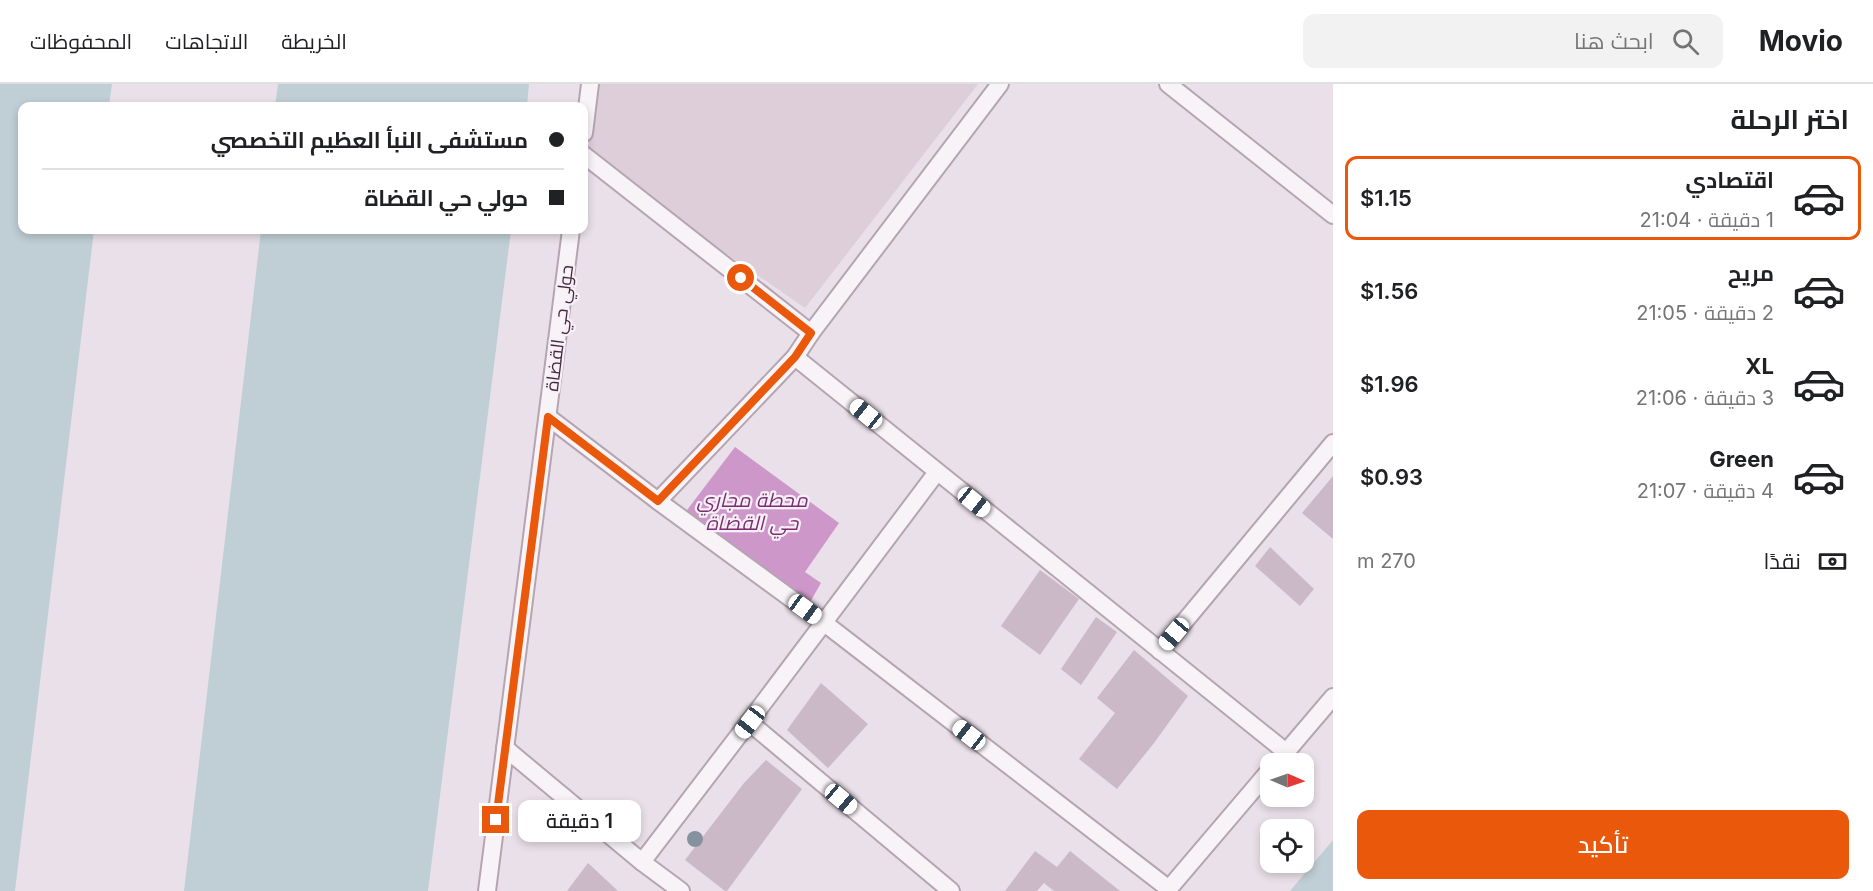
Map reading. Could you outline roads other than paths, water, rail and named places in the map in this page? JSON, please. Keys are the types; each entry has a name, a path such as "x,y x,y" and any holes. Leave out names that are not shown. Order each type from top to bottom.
{"street":[{"path":"588,102 590,84"},
{"path":"658,501 795,357 1000,84"},
{"path":"1168,84 1333,215"},
{"path":"588,158 811,333"},
{"name":"حولي حي القضاة","path":"487,891 571,234"},
{"path":"795,357 1160,651 1275,753"},
{"path":"548,417 823,622 1168,890 1260,782"},
{"path":"1160,651 1333,443"},
{"path":"642,862 937,472"},
{"path":"1285,753 1333,697"},
{"path":"750,722 951,891"},
{"path":"505,748 642,862 681,891"}],"water":[{"name":"محطة مجاري حي القضاة","path":"735,447 839,523 805,572 821,583 809,604 684,514"}]}
